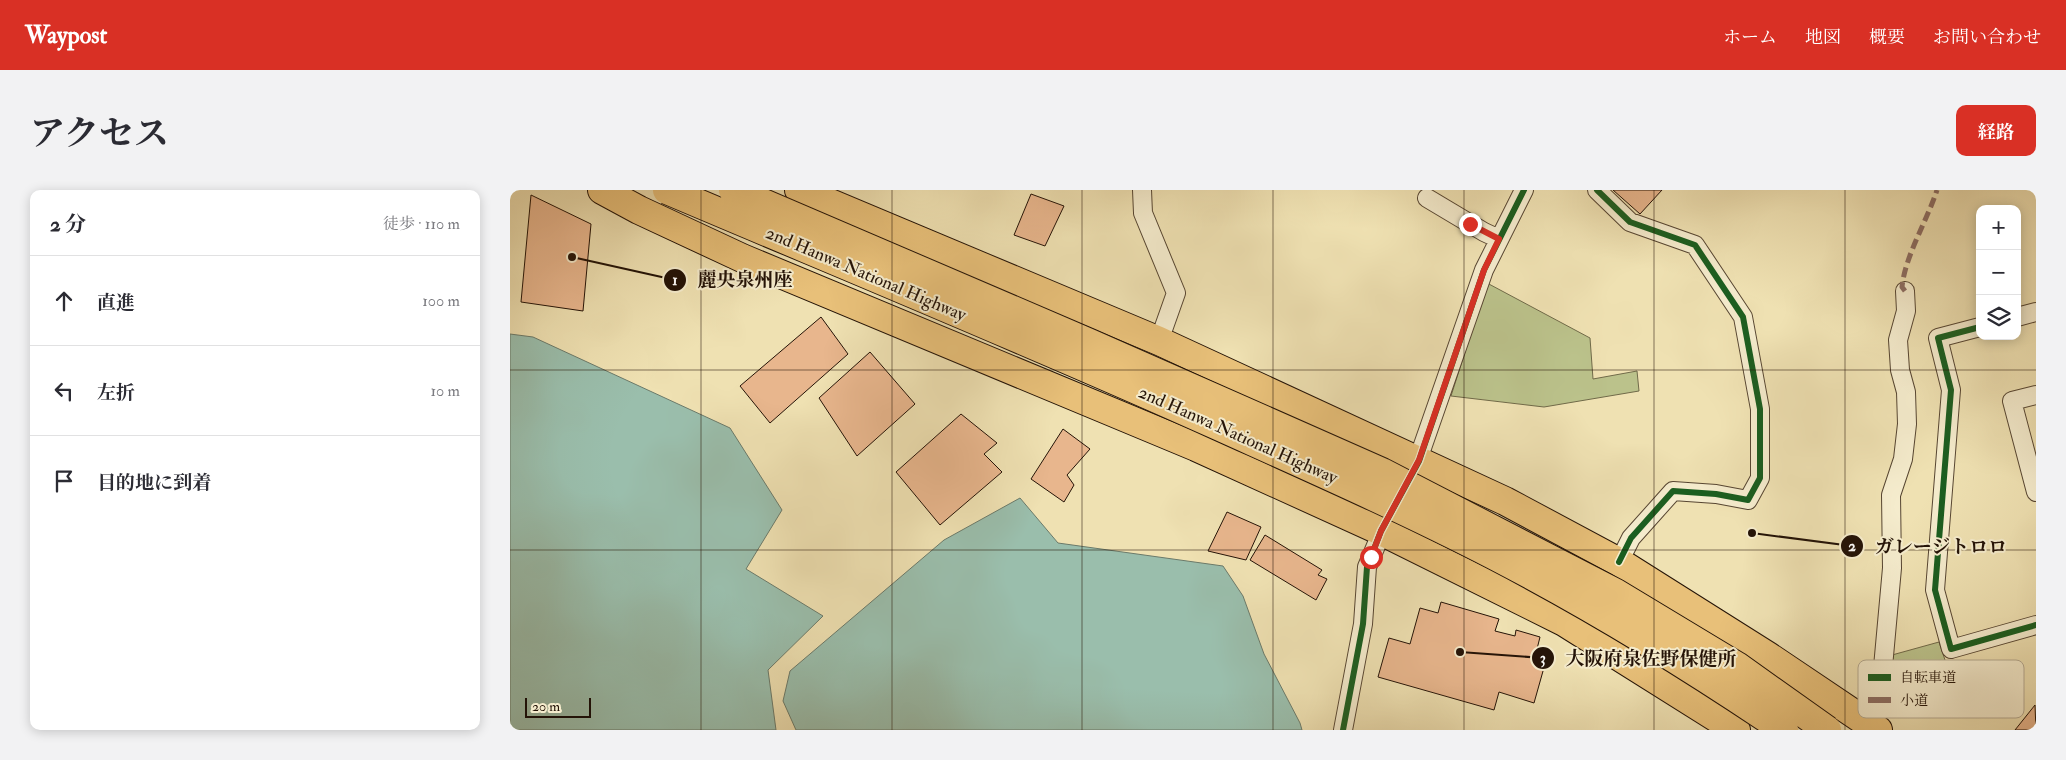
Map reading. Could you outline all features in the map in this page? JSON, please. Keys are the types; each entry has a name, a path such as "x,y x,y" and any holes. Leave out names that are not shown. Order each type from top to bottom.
{"highway":[{"path":"602,190 639,210 751,262 1196,447 1381,531 1564,622 1734,730"},
{"name":"2nd Hanwa National Highway","path":"667,190 1102,374 1364,492 1496,557 1597,612 1719,686 1784,730"},
{"name":"2nd Hanwa National Highway","path":"733,190 1090,343 1382,472 1616,593 1737,666 1828,730"},
{"path":"799,190 1159,341 1505,501 1619,562 1768,656 1858,716"},
{"path":"1861,718 1873,726"}],"street":[{"path":"1343,730 1363,624 1367,567 1381,531 1419,460 1481,279 1524,190"},
{"path":"1597,190 1630,222 1695,245 1744,317 1760,409 1760,478 1748,500 1716,494 1673,491 1631,538 1619,562"},
{"path":"1147,192 1144,213 1176,294 1159,341"},
{"path":"1427,198 1499,239"},
{"path":"1883,660 1892,568 1891,496 1903,459 1906,424 1906,392 1900,370 1898,340 1906,311 1905,291"},
{"path":"2021,316 2036,312"},
{"path":"1976,328 1938,338 1951,390 1935,590 1951,649 2036,625"},
{"path":"2036,395 2012,401 2036,492"}],"green space":[{"path":"1487,283 1590,338 1593,379 1637,371 1639,391 1544,407 1451,396"},
{"path":"1939,642 1945,660 1891,660 1892,655"}],"shaded area":[{"path":"510,334 533,337 730,428 782,510 746,569 823,616 768,670 776,730 510,730"},
{"path":"1020,498 1058,543 1223,566 1243,596 1264,654 1302,730 796,730 783,701 790,671 944,540"}],"building":[{"path":"1613,190 1662,190 1640,214"},
{"path":"1031,194 1064,206 1045,246 1014,235"},
{"path":"531,195 591,224 583,311 521,302"},
{"path":"821,317 848,354 770,423 740,386"},
{"path":"870,352 915,404 857,456 819,398"},
{"path":"961,414 997,443 984,454 1002,472 940,525 896,472"},
{"path":"1063,429 1090,449 1067,475 1074,485 1064,502 1031,479"},
{"path":"1227,512 1261,527 1246,560 1208,551"},
{"path":"1265,535 1322,570 1318,575 1327,579 1316,600 1250,560"},
{"path":"1441,602 1499,619 1495,631 1515,636 1516,630 1540,637 1534,661 1545,664 1534,703 1499,692 1494,710 1378,677 1389,638 1410,644 1420,608 1438,613"},
{"path":"2035,705 2036,730 2015,730"}],"marked path":[{"path":"1905,291 1902,287 1907,263 1937,190"}],"cycle path":[{"path":"1343,730 1363,624 1367,567 1381,531 1419,461 1484,270 1524,190"},
{"path":"1597,190 1630,222 1695,245 1743,317 1760,409 1760,478 1748,500 1716,494 1673,491 1631,538 1619,562"},
{"path":"1976,328 1938,338 1951,390 1935,590 1951,649 2036,625"}],"place":[{"name":"麗央泉州座","path":"572,257"},
{"name":"ガレージトロロ","path":"1752,533"},
{"name":"大阪府泉佐野保健所","path":"1460,652"}],"route":[{"path":"1371,557 1381,531 1419,460 1484,270 1499,239 1470,224"}]}
